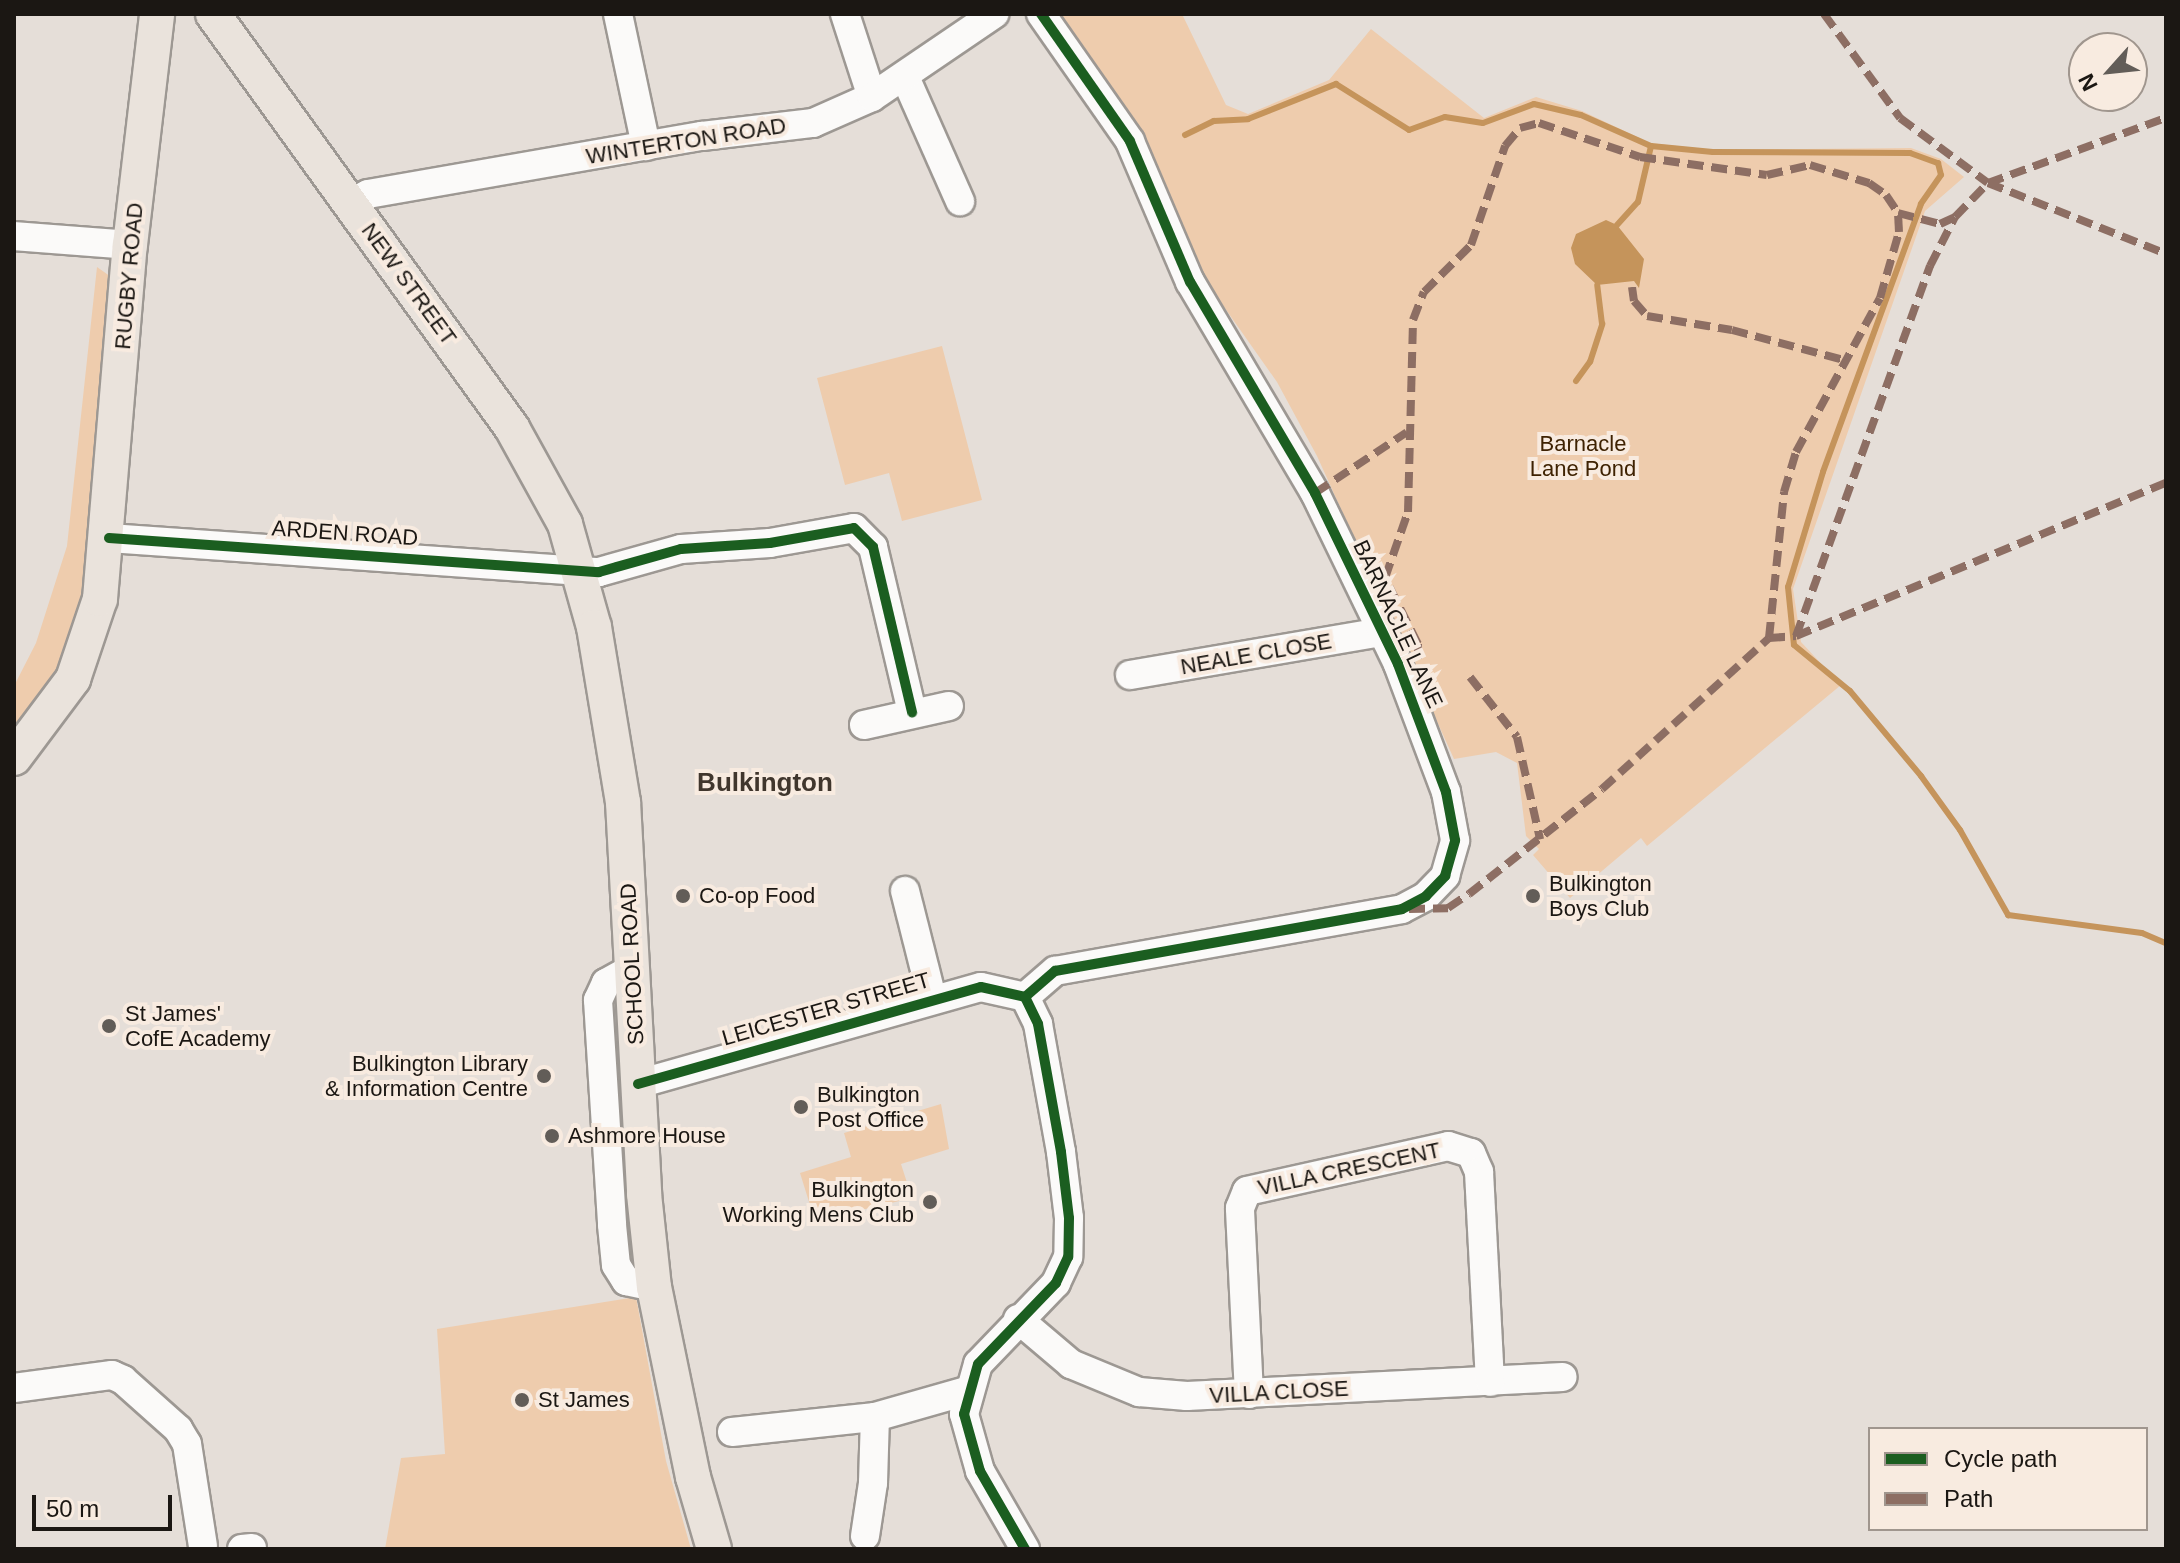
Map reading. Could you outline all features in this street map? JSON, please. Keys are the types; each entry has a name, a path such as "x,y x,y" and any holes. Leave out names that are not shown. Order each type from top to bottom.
{"main road":[{"name":"RUGBY ROAD","path":"14,758 58,704 83,656 109,538 130,245 157,14"},
{"name":"NEW STREET","path":"213,14 537,466 579,567"},
{"name":"SCHOOL ROAD","path":"579,567 615,745 654,1287 693,1477 714,1549"}],"street":[{"path":"618,14 646,146"},
{"path":"845,14 872,97"},
{"name":"WINTERTON ROAD","path":"351,203 368,194 646,146 813,123 872,97 994,14"},
{"name":"BARNACLE LANE","path":"1025,997 1055,971 1402,909 1437,887 1454,853 1451,810 1432,750 1382,632 1315,493 1190,282 1130,141 1041,14"},
{"path":"905,77 960,201"},
{"path":"14,236 130,245"},
{"name":"ARDEN ROAD","path":"109,538 579,567 608,572 681,549 770,543 844,528 863,532 873,547 912,712"},
{"name":"NEALE CLOSE","path":"1130,675 1382,632"},
{"path":"864,725 949,706"},
{"path":"905,891 932,998"},
{"path":"633,968 606,983 598,1000 611,1210 616,1265 626,1281 654,1287"},
{"name":"LEICESTER STREET","path":"638,1084 932,998 991,986 1025,997"},
{"path":"1025,997 1038,1024 1070,1239 1056,1283 989,1348 966,1391 964,1414 971,1451 1025,1549"},
{"name":"VILLA CRESCENT","path":"1249,1394 1240,1208 1247,1191 1448,1146 1471,1153 1479,1172 1490,1382"},
{"name":"VILLA CLOSE","path":"1018,1319 1071,1364 1114,1385 1166,1395 1249,1394 1563,1377"},
{"path":"14,1388 112,1375 123,1380 178,1429 187,1444 205,1548"},
{"path":"732,1432 875,1417 966,1391"},
{"path":"865,1536 873,1483 875,1417"},
{"path":"242,1549 252,1548"}],"green space":[{"name":"Barnacle Lane Pond","path":"1056,14 1182,14 1226,105 1248,114 1329,80 1371,29 1484,118 1536,97 1582,111 1650,143 1713,150 1911,148 1941,159 1964,177 1925,211 1793,589 1801,642 1841,685 1647,846 1641,838 1570,898 1533,855 1539,849 1526,836 1517,763 1496,752 1454,759 1317,456 1277,382 1198,270"},
{"path":"97,267 121,284 87,598 71,654 14,736 14,686 36,643 67,546"},
{"path":"942,346 982,500 902,521 889,473 845,485 817,378"},
{"path":"941,1104 949,1149 901,1164 912,1198 815,1221 800,1173 851,1157 844,1133"},
{"path":"636,1297 666,1461 691,1549 385,1549 401,1458 445,1454 437,1329"}],"shaded area":[{"path":"1606,220 1617,225 1644,259 1639,288 1634,281 1597,285 1575,264 1571,248 1576,234"}],"waterway":[{"path":"1185,135 1214,121 1248,119 1336,84 1409,130 1445,117 1483,123 1534,104 1581,115 1651,146 1713,152 1910,153 1938,163 1941,175 1921,204 1823,472 1788,587 1794,645 1850,691 1921,776 1960,830 2008,915 2142,933 2166,943"},
{"path":"1617,225 1638,202 1651,146"},
{"path":"1576,381 1590,362 1602,324 1597,285"}],"marked path":[{"path":"1824,14 1900,118 1988,183 2166,254"},
{"path":"1796,636 1930,266 1955,217 1988,183 2166,118"},
{"path":"1418,659 1418,644 1385,578 1408,512 1413,320 1424,292 1471,245 1505,146 1520,128 1539,123 1640,157 1767,175 1810,165 1869,183 1886,195 1898,213"},
{"path":"1409,909 1448,908 1469,894 1602,789 1769,638 1784,492 1796,452 1880,298 1899,232 1898,213 1940,224 1955,217"},
{"path":"1632,287 1634,301 1647,316 1732,330 1848,361"},
{"path":"1315,493 1407,432"},
{"path":"1769,638 1796,636 2166,483"},
{"path":"1470,677 1517,737 1540,839"}],"cycle path":[{"path":"1025,997 1055,971 1402,909 1426,896 1445,876 1455,840 1446,792 1398,664 1315,493 1190,282 1130,141 1041,14"},
{"path":"109,538 599,572 681,549 770,543 854,528 873,547 912,712"},
{"path":"638,1084 981,987 1025,997 1038,1024 1061,1152 1069,1218 1068,1257 1056,1283 978,1364 964,1414 980,1471 1025,1549"}],"place":[{"name":"Co-op Food","path":"683,896"},
{"name":"Bulkington Boys Club","path":"1533,896"},
{"name":"St James' CofE Academy","path":"109,1026"},
{"name":"Bulkington Library & Information Centre","path":"544,1076"},
{"name":"Bulkington Post Office","path":"801,1107"},
{"name":"Ashmore House","path":"552,1136"},
{"name":"Bulkington Working Mens Club","path":"930,1202"},
{"name":"St James","path":"522,1400"}],"district":[{"name":"Bulkington","path":"765,783"}]}
